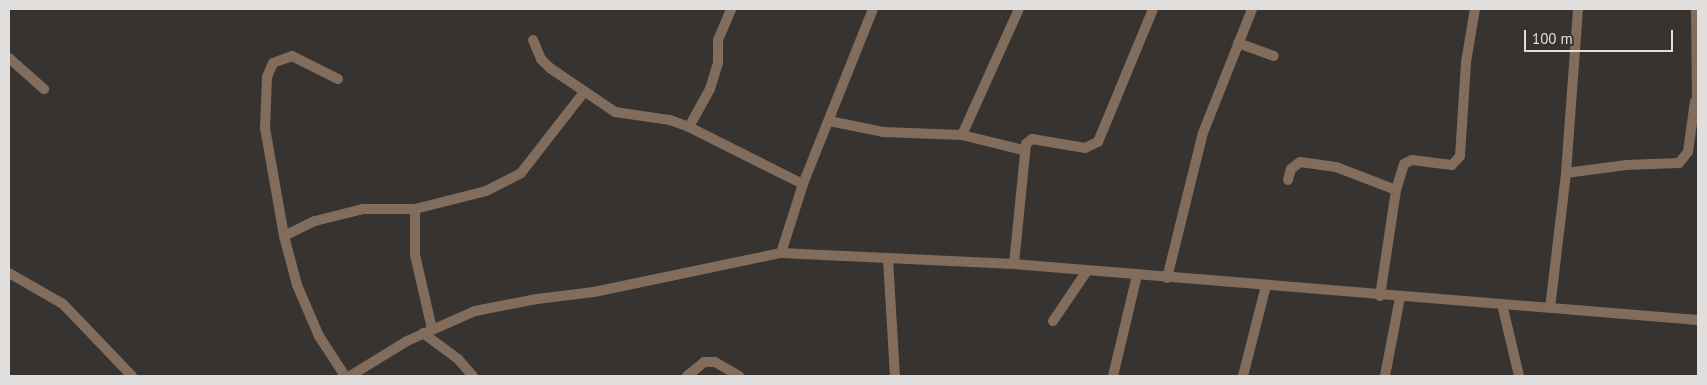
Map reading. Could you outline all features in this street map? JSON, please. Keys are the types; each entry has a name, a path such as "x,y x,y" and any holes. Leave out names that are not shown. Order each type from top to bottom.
{"street":[{"path":"689,127 710,89 718,62 718,40 731,9"},
{"path":"781,253 803,184 874,9"},
{"path":"962,135 1019,9"},
{"path":"1014,264 1023,150 1032,139 1085,148 1098,142 1154,9"},
{"path":"1166,278 1202,134 1252,9"},
{"path":"1380,296 1396,190 1404,164 1412,160 1452,165 1460,156 1466,62 1475,9"},
{"path":"1550,308 1566,173 1578,9"},
{"path":"1566,173 1626,165 1679,163 1688,152 1695,101 1696,9"},
{"path":"533,40 541,59 550,68 615,112 670,120 689,127 803,184"},
{"path":"1238,43 1274,56"},
{"path":"338,79 292,56 273,63 266,78 265,128 284,236 297,286 319,336 345,376"},
{"path":"9,58 44,89"},
{"path":"284,236 315,221 363,209 415,208 486,191 521,173 584,92"},
{"path":"1695,101 1698,112"},
{"path":"829,121 883,132 962,135 1023,150"},
{"path":"1288,180 1291,169 1300,162 1336,167 1396,190"},
{"path":"415,208 415,255 427,331 458,359 473,376"},
{"path":"350,376 427,331 475,311 594,292 781,253 1014,264 1380,296 1698,320"},
{"path":"888,259 895,376"},
{"path":"1053,321 1087,271"},
{"path":"9,273 63,304 132,376"},
{"path":"1113,376 1137,275"},
{"path":"1243,376 1266,286"},
{"path":"1385,376 1400,297"},
{"path":"1502,304 1518,376"},
{"path":"687,376 704,362 715,362 739,376"}]}
